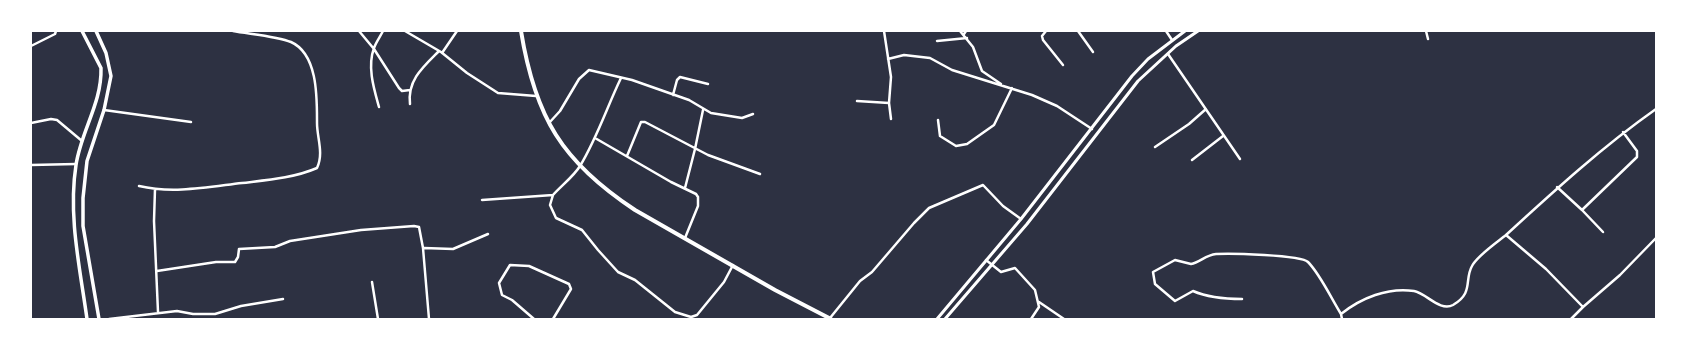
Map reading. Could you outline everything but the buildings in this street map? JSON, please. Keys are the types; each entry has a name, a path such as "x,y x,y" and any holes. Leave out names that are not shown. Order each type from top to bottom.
{"highway":[{"path":"522,31 527,63 536,96 558,139 580,167 615,197 685,239 830,319"}],"main road":[{"path":"82,31 101,68 97,101 82,142 76,164 73,196 74,227 87,319"},
{"path":"96,31 106,53 111,76 104,110 87,161 83,198 84,226 99,319"}],"street":[{"path":"31,46 55,34 56,31"},
{"path":"139,186 155,189 200,188 278,178 307,172 317,168 320,162 320,146 317,134 313,81 306,56 301,49 290,42 233,31"},
{"path":"359,31 374,49 399,88 402,91 410,90"},
{"path":"379,107 372,81 374,49 383,31"},
{"path":"405,31 439,51 467,74 498,93 536,96"},
{"path":"442,53 457,31"},
{"path":"884,31 891,77 889,103 891,119"},
{"path":"960,31 967,38 976,53 982,72 1003,86"},
{"path":"1046,31 1042,36 1043,40 1063,65"},
{"path":"1078,31 1093,52"},
{"path":"1166,31 1172,40"},
{"path":"936,319 1021,219 1132,76 1148,59 1185,31"},
{"path":"945,319 1027,224 1138,82 1168,54 1198,31"},
{"path":"1426,31 1428,39"},
{"path":"937,41 967,38"},
{"path":"410,104 410,90 419,70 439,51"},
{"path":"1168,54 1240,159"},
{"path":"888,59 904,55 930,58 952,70 1013,88 1057,106 1098,133"},
{"path":"549,123 560,111 585,71 595,70 632,80 689,100 703,110 732,118 742,118 753,114"},
{"path":"673,95 677,80 680,77 708,84"},
{"path":"621,78 595,138 580,167 553,195 550,206 556,218 582,230 618,272 635,280 675,312 691,318 697,315 724,282 733,265"},
{"path":"938,120 939,131 944,140 956,146 967,144 994,126 1013,88"},
{"path":"857,101 889,103"},
{"path":"1155,147 1189,124 1206,109"},
{"path":"1341,314 1364,298 1400,291 1418,292 1440,304 1448,307 1452,306 1464,295 1469,285 1472,266 1557,188 1623,132 1656,109"},
{"path":"104,110 191,122"},
{"path":"685,188 703,110"},
{"path":"31,123 51,119 57,120 82,142"},
{"path":"627,156 642,122 645,122 695,149 722,161 760,174"},
{"path":"1582,210 1637,157 1637,152 1623,132"},
{"path":"1192,160 1223,136"},
{"path":"595,138 671,182 696,194 699,201 685,239"},
{"path":"31,165 76,164"},
{"path":"830,319 860,281 872,272 914,223 930,208 983,185 1003,206 1021,219"},
{"path":"1557,188 1582,210 1603,232"},
{"path":"155,189 154,221 158,312"},
{"path":"482,200 553,195"},
{"path":"157,271 216,262 235,262 238,257 239,249 275,247 290,241 361,230 419,227 423,248 429,319"},
{"path":"423,248 453,249 488,234"},
{"path":"1506,235 1546,269 1583,307"},
{"path":"1571,319 1620,275 1656,238"},
{"path":"1242,299 1224,299 1202,295 1193,291 1175,301 1155,284 1153,272 1175,260 1191,264 1207,256 1217,254 1259,255 1303,259 1310,265 1341,314 1342,319"},
{"path":"986,260 991,266 1001,272 1015,268 1035,290 1039,302 1038,311 1031,319"},
{"path":"534,319 512,300 502,295 499,283 510,266 529,266 569,284 571,289 569,296 553,319"},
{"path":"372,282 378,319"},
{"path":"109,319 158,312 177,311 193,314 215,314 241,306 283,299"},
{"path":"1039,302 1064,319"}]}
